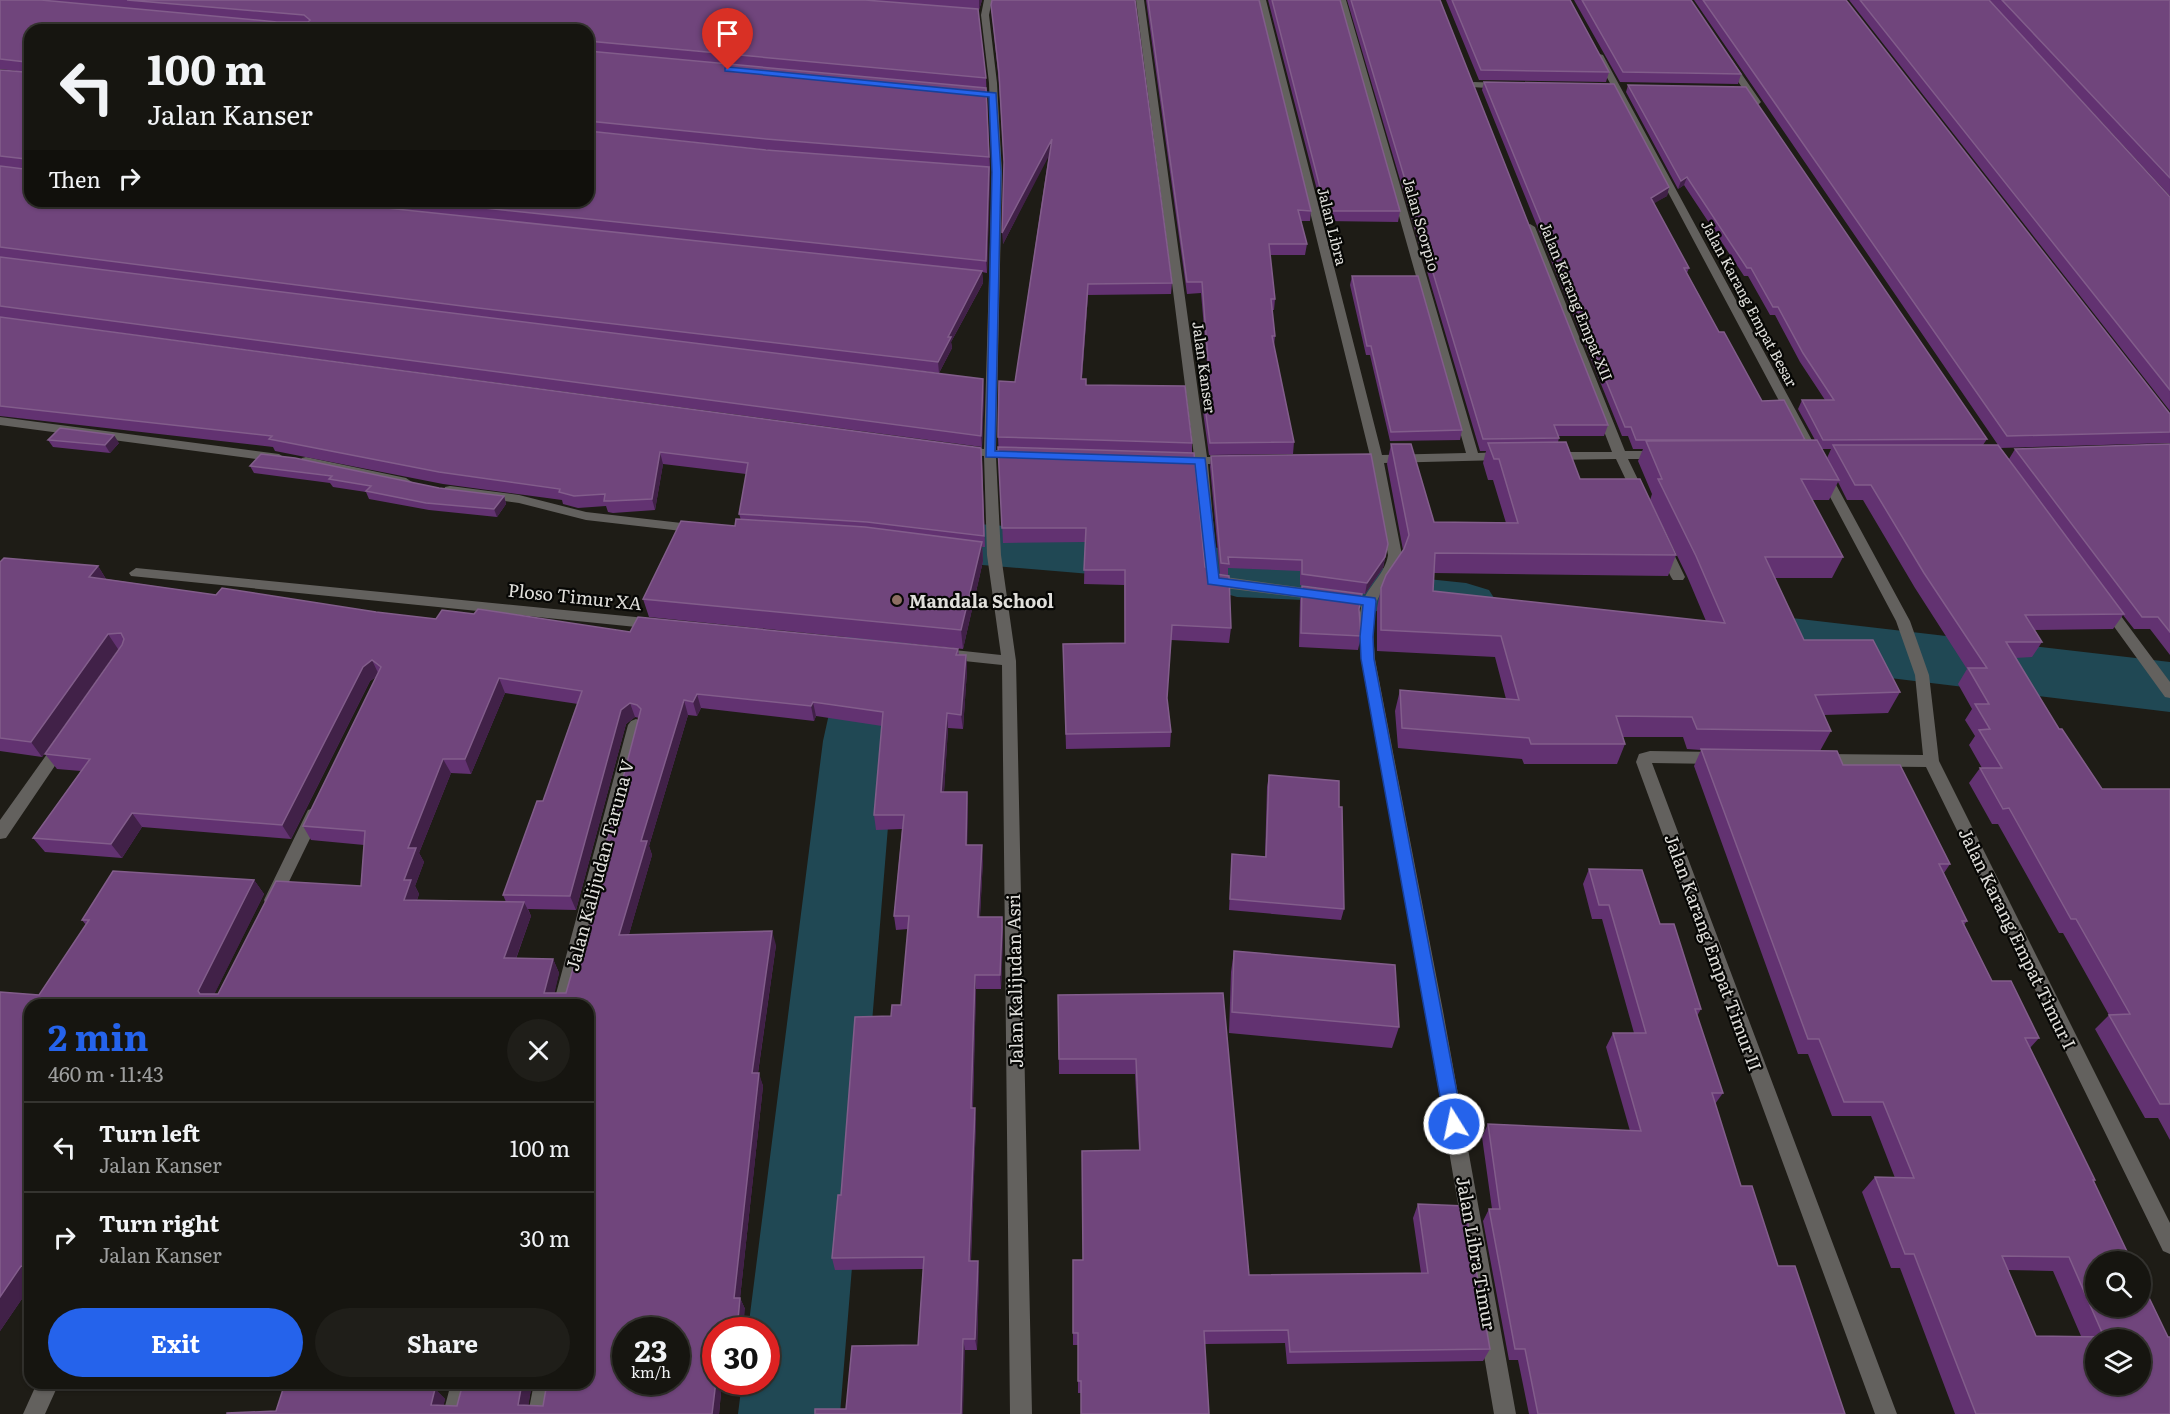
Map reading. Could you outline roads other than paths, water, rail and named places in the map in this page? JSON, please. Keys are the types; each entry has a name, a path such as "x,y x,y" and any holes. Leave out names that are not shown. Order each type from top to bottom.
{"street":[{"name":"Jalan Kalijudan Asri","path":"988,0 980,15 988,94 992,172 987,385 994,546 1009,660 1021,1414"},
{"name":"Jalan Kanser","path":"1140,0 1201,461 1211,579 1216,582 1335,597"},
{"name":"Jalan Libra","path":"1262,0 1377,460"},
{"name":"Jalan Scorpio","path":"1342,0 1473,457"},
{"name":"Jalan Karang Empat Besar","path":"1595,48 1903,621"},
{"path":"1721,50 1741,89 1760,109"},
{"path":"1478,96 1471,80 1509,86"},
{"name":"Jalan Karang Empat XII","path":"1525,216 1620,455 1648,513"},
{"path":"0,421 299,460 428,486 519,499 586,516 709,530"},
{"path":"947,449 990,455 1027,456"},
{"path":"1538,456 1677,455"},
{"path":"1342,460 1516,456"},
{"path":"1166,460 1248,461"},
{"name":"Jalan Libra Timur","path":"1377,460 1395,555 1392,571 1368,598 1366,637 1368,659 1436,1022 1505,1414"},
{"path":"1658,535 1678,577"},
{"path":"977,553 994,546"},
{"name":"Ploso Timur XA","path":"136,573 667,626"},
{"path":"2100,597 2170,693"},
{"name":"Jalan Karang Empat Timur I","path":"1903,621 1922,675 1931,761 2170,1244"},
{"path":"926,652 1009,660"},
{"name":"Jalan Kalijudan Taruna V","path":"564,999 636,725"},
{"path":"0,833 72,729"},
{"name":"Jalan Karang Empat Timur II","path":"1732,758 1650,757 1644,758 1644,762 1886,1414"},
{"path":"1802,759 1931,761"},
{"path":"262,919 320,801"},
{"path":"34,1414 45,1389"},
{"path":"454,1414 460,1389"},
{"path":"538,1414 544,1389"}],"waterway":[{"path":"899,538 1187,561 1237,575 1326,579 1389,591 1407,599 1466,606"},
{"path":"789,1414 859,741 881,628"},
{"path":"1783,641 2170,687"}],"place":[{"name":"Mandala School","path":"897,600"}]}
